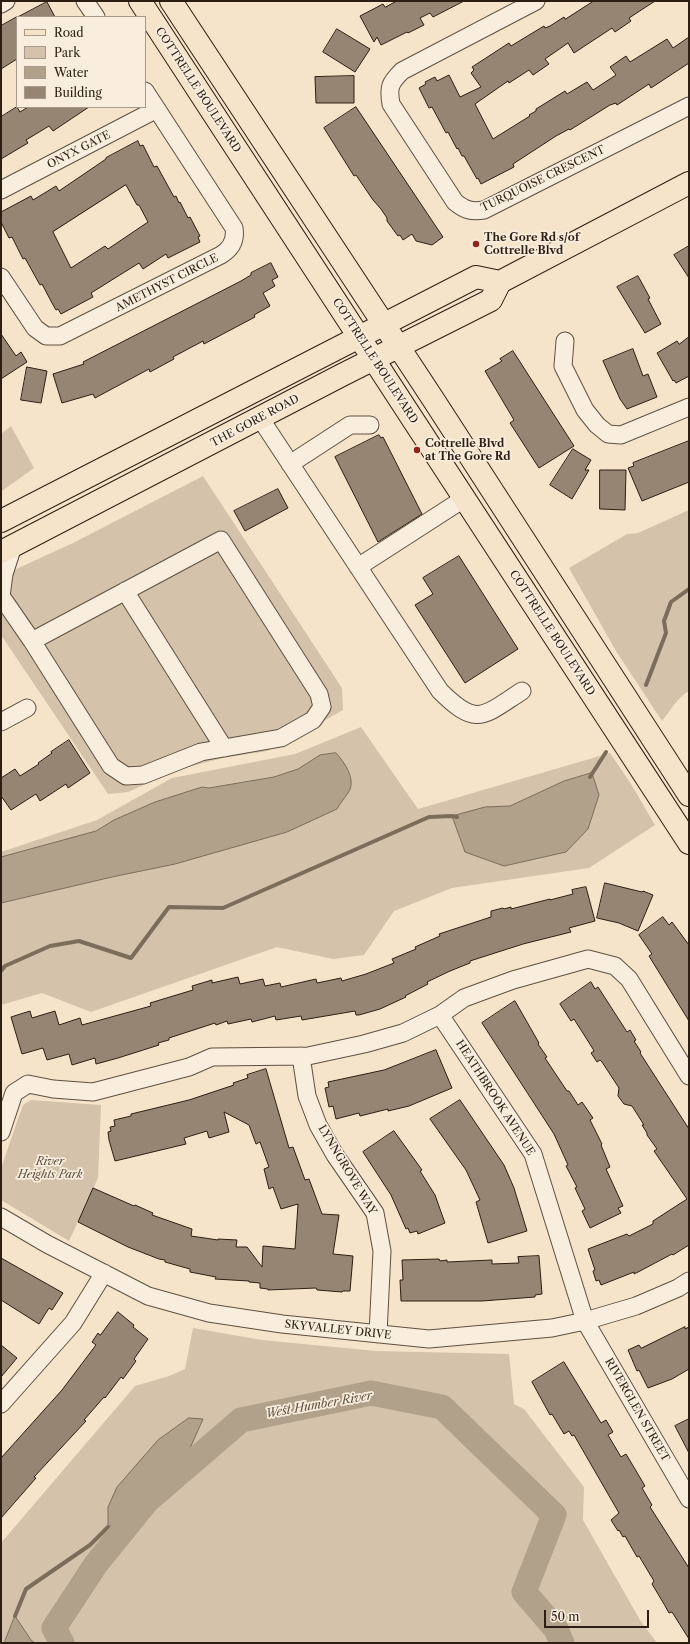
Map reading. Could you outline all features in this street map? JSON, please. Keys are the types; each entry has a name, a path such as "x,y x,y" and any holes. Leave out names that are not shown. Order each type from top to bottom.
{"main road":[{"name":"COTTRELLE BOULEVARD","path":"140,1 689,843"},
{"path":"172,1 689,795"},
{"path":"1,521 476,277 500,282 689,183"},
{"name":"THE GORE ROAD","path":"6,546 491,300 500,282"}],"street":[{"path":"1,4 6,1"},
{"path":"85,1 95,16"},
{"name":"TURQUOISE CRESCENT","path":"536,1 402,70 392,81 389,91 391,104 455,202 463,209 473,212 484,210 689,106"},
{"name":"AMETHYST CIRCLE","path":"1,277 35,328 46,336 60,336 221,255 230,249 235,234 234,228 146,92"},
{"name":"ONYX GATE","path":"1,190 157,109"},
{"path":"565,341 563,366 585,410 597,425 608,434 621,435 689,407"},
{"path":"260,418 440,691 454,705 469,714 486,714 522,691"},
{"path":"290,464 350,425 370,425"},
{"path":"358,567 465,498"},
{"path":"6,546 1,596 32,641 111,766 126,776 143,775 202,752 281,738 313,720 322,707 319,694 221,540 32,641"},
{"path":"126,591 224,748"},
{"path":"1,722 27,708"},
{"path":"1,1132 14,1093 28,1084 53,1089 93,1092 189,1067 212,1057 308,1056 364,1044 403,1033 440,1015 464,998 513,980 588,959 615,966 629,979 689,1076"},
{"name":"HEATHBROOK AVENUE","path":"440,1015 533,1154 585,1321"},
{"name":"LYNNGROVE WAY","path":"301,1056 307,1096 318,1126 335,1155 375,1213 382,1251 378,1334"},
{"name":"SKYVALLEY DRIVE","path":"1,1217 47,1244 148,1296 209,1313 282,1324 430,1339 552,1328 585,1321 636,1306 678,1288 689,1281"},
{"path":"1,1404 73,1323 104,1273"},
{"name":"RIVERGLEN STREET","path":"585,1321 688,1493"}],"green space":[{"path":"11,426 34,468 2,491 1,434"},
{"path":"203,476 342,688 343,710 281,745 267,751 223,758 177,770 128,792 108,794 1,635 1,576 73,543"},
{"path":"689,510 689,691 678,701 662,721 616,651 569,568 627,534 638,533"},
{"path":"361,727 418,809 610,753 631,784 655,825 589,868 452,888 394,911 364,955 333,959 277,947 91,1012 42,993 1,1005 1,852 97,820 172,778 295,754"},
{"name":"River Heights Park","path":"31,1100 101,1105 98,1178 69,1241 1,1200 1,1168 23,1105"},
{"path":"193,1328 262,1340 376,1351 509,1354 514,1404 524,1409 584,1487 583,1520 640,1620 657,1643 1,1643 1,1543 135,1386 169,1376 185,1369"}],"water":[{"path":"336,753 351,777 348,793 337,809 287,832 175,864 1,903 1,857 96,831 114,820 155,802 202,787 209,788 274,777 298,769 320,755"},
{"path":"592,773 599,795 588,829 566,852 504,866 465,852 452,816 485,807 510,806 564,781"},
{"path":"189,1418 203,1419 187,1455 123,1521 108,1527 108,1507 117,1487 158,1440"},
{"path":"15,1616 31,1640 35,1643 5,1643"}],"building":[{"path":"397,1 464,1 433,17 430,13 420,18 424,25 408,33 407,32 381,45 377,37 374,42 360,16 383,4 385,7"},
{"path":"594,1 655,1 629,18 631,21 615,32 612,28 574,53 568,43 545,59 549,64 533,75 529,70 509,83 508,81 475,104 493,139 530,116 529,115 536,111 536,109 565,91 567,94 587,82 593,90 616,75 610,67 626,56 630,62 667,39 673,48 689,37 689,63 651,88 649,84 617,105 616,103 610,105 570,130 569,129 556,136 513,164 514,167 481,184 464,156 462,156 458,148 457,149 448,132 446,133 432,107 429,108 419,88 426,84 425,82 435,77 437,81 449,75 460,97 481,87 471,73 474,70 472,67 509,43 511,46 544,26 545,28 550,26 564,17 565,19"},
{"path":"47,2 54,16 20,16"},
{"path":"16,18 16,60 1,69 1,26"},
{"path":"337,29 370,49 355,72 323,52"},
{"path":"354,76 354,103 316,103 315,77"},
{"path":"356,107 443,237 432,245 416,241 412,234 403,240 400,235 398,236 387,221 387,218 381,209 356,175 354,176 324,128"},
{"path":"16,108 20,112 26,108 88,108 53,131 49,126 26,140 28,143 1,159 1,117"},
{"path":"138,141 140,146 143,145 154,167 157,166 174,197 176,196 179,203 180,202 188,218 190,217 200,236 198,237 200,242 168,258 166,254 143,269 139,263 91,293 93,297 61,314 58,309 56,310 42,284 40,285 25,258 23,259 12,237 9,238 1,222 1,212 31,196 33,200 56,186 59,191 106,158","holes":["126,185 137,205 139,205 148,222 108,249 105,246 71,268 53,232"]},
{"path":"689,246 689,278 674,255"},
{"path":"271,263 278,277 272,280 275,286 263,293 270,306 254,315 255,317 204,344 203,341 173,357 174,359 150,372 149,369 95,398 93,394 62,403 53,374 84,364 83,362 241,281 251,275 251,273"},
{"path":"638,276 650,298 648,299 661,324 645,333 617,287"},
{"path":"1,334 16,356 21,352 27,362 1,379"},
{"path":"689,337 689,376 676,383 674,380 673,381 657,353 677,341 679,344"},
{"path":"633,349 643,376 648,374 657,397 627,409 620,399 603,361"},
{"path":"513,351 574,446 539,468 510,423 514,420 485,371 502,361 500,359"},
{"path":"27,367 47,371 41,403 21,400"},
{"path":"379,435 381,438 383,437 422,514 378,542 335,457"},
{"path":"689,441 689,482 642,501 628,468 634,466 633,463"},
{"path":"573,449 591,460 585,470 589,470 572,499 550,485"},
{"path":"600,470 626,470 625,510 600,509"},
{"path":"278,489 288,508 245,531 234,511"},
{"path":"459,556 518,649 465,683 415,605 433,594 423,578"},
{"path":"69,740 90,773 68,788 66,784 40,801 36,794 11,810 1,796 1,778 15,769 20,776 39,764 38,763 52,753 51,752"},
{"path":"605,883 643,891 653,895 638,931 619,923 597,918"},
{"path":"586,887 595,921 569,928 571,932 523,944 470,961 470,963 427,982 428,984 405,996 406,997 380,1009 359,1015 356,1015 355,1011 302,1020 301,1016 276,1020 275,1016 252,1022 251,1019 228,1024 227,1021 216,1025 215,1023 169,1038 169,1040 158,1043 159,1045 118,1058 96,1064 95,1058 72,1065 69,1054 47,1060 43,1048 22,1054 11,1017 30,1011 32,1018 55,1011 59,1025 80,1018 82,1025 151,1006 150,1003 193,990 192,986 212,980 212,983 238,977 240,984 263,979 265,986 280,983 281,987 316,979 317,983 341,978 342,981 366,974 394,963 392,959 416,949 415,947 440,936 439,934 491,917 491,911 511,907 511,909 550,900 573,894 572,890"},
{"path":"663,917 669,925 672,922 689,945 689,1021 649,956 652,954 639,935"},
{"path":"591,982 595,989 598,987 627,1032 630,1030 636,1040 634,1041 641,1052 640,1053 689,1129 689,1245 673,1255 672,1254 634,1274 634,1272 601,1285 599,1280 596,1281 593,1271 595,1270 588,1249 627,1234 629,1236 653,1224 653,1221 687,1199 654,1151 657,1149 647,1135 642,1125 644,1125 632,1106 624,1104 618,1096 619,1088 602,1062 600,1060 597,1062 591,1053 594,1051 593,1049 574,1019 571,1021 560,1004"},
{"path":"515,1001 539,1043 538,1044 547,1057 545,1058 567,1091 569,1091 578,1105 582,1102 593,1118 590,1120 602,1144 601,1145 610,1167 606,1169 623,1206 618,1208 621,1213 590,1228 582,1211 585,1209 575,1188 577,1187 566,1166 568,1165 554,1134 482,1023"},
{"path":"436,1050 452,1088 409,1106 388,1111 388,1109 360,1116 359,1113 336,1119 333,1106 329,1107 325,1088 329,1087 328,1082 384,1070"},
{"path":"266,1069 289,1148 293,1147 305,1180 309,1179 322,1214 339,1215 333,1254 353,1256 350,1291 342,1292 317,1290 316,1288 268,1290 260,1288 260,1283 215,1279 216,1277 190,1272 190,1269 165,1262 165,1260 128,1247 78,1222 93,1188 153,1213 152,1215 192,1229 191,1236 218,1240 237,1240 236,1247 247,1247 262,1267 263,1246 295,1249 298,1204 281,1209 273,1187 269,1189 264,1169 269,1167 260,1142 256,1144 249,1125 224,1112 229,1132 209,1138 207,1131 184,1138 186,1144 115,1161 109,1140 108,1132 111,1131 110,1127 115,1126 114,1120 131,1116 131,1114 189,1100 234,1085 233,1083 248,1078 247,1075"},
{"path":"460,1100 504,1165 514,1188 527,1231 488,1243 476,1202 480,1200 466,1170 430,1119"},
{"path":"394,1131 422,1170 420,1171 435,1195 445,1223 418,1234 417,1231 410,1233 408,1228 406,1229 391,1195 363,1152"},
{"path":"539,1256 542,1294 535,1295 535,1297 482,1301 401,1301 400,1280 403,1280 402,1260 439,1259 440,1261 447,1260 447,1262 492,1260 492,1264 519,1263 518,1257"},
{"path":"1,1258 63,1293 52,1310 49,1308 39,1324 1,1300"},
{"path":"118,1312 148,1339 134,1359 136,1361 123,1379 121,1377 105,1398 104,1397 84,1420 86,1421 34,1477 36,1478 1,1518 1,1458 62,1390 96,1345 92,1342 98,1333 100,1335"},
{"path":"685,1327 685,1329 689,1327 689,1369 672,1379 648,1388 639,1370 637,1371 628,1350 639,1345 641,1348"},
{"path":"1,1345 17,1358 1,1377"},
{"path":"564,1362 601,1423 606,1420 613,1432 608,1435 621,1457 626,1454 645,1486 642,1488 652,1505 650,1507 689,1568 689,1639 672,1612 669,1613 652,1584 654,1581 639,1556 637,1557 625,1536 623,1537 611,1520 619,1513 574,1435 572,1436 569,1431 564,1434 552,1414 550,1415 532,1382"},
{"path":"689,1419 689,1453 675,1426"}],"waterway":[{"path":"646,685 666,633 664,621 671,602 689,589"},
{"path":"590,777 606,752"},
{"path":"1,971 5,966 50,946 79,941 131,958 169,907 223,908 429,817 457,817"},
{"name":"West Humber River","path":"62,1643 54,1628 96,1564 147,1501 241,1420 371,1393 442,1407 554,1515 524,1592 556,1629 562,1643"},
{"path":"15,1616 26,1589 90,1545 108,1527"}],"place":[{"name":"The Gore Rd s/of Cottrelle Blvd","path":"476,244"},
{"name":"Cottrelle Blvd at The Gore Rd","path":"417,450"}]}
